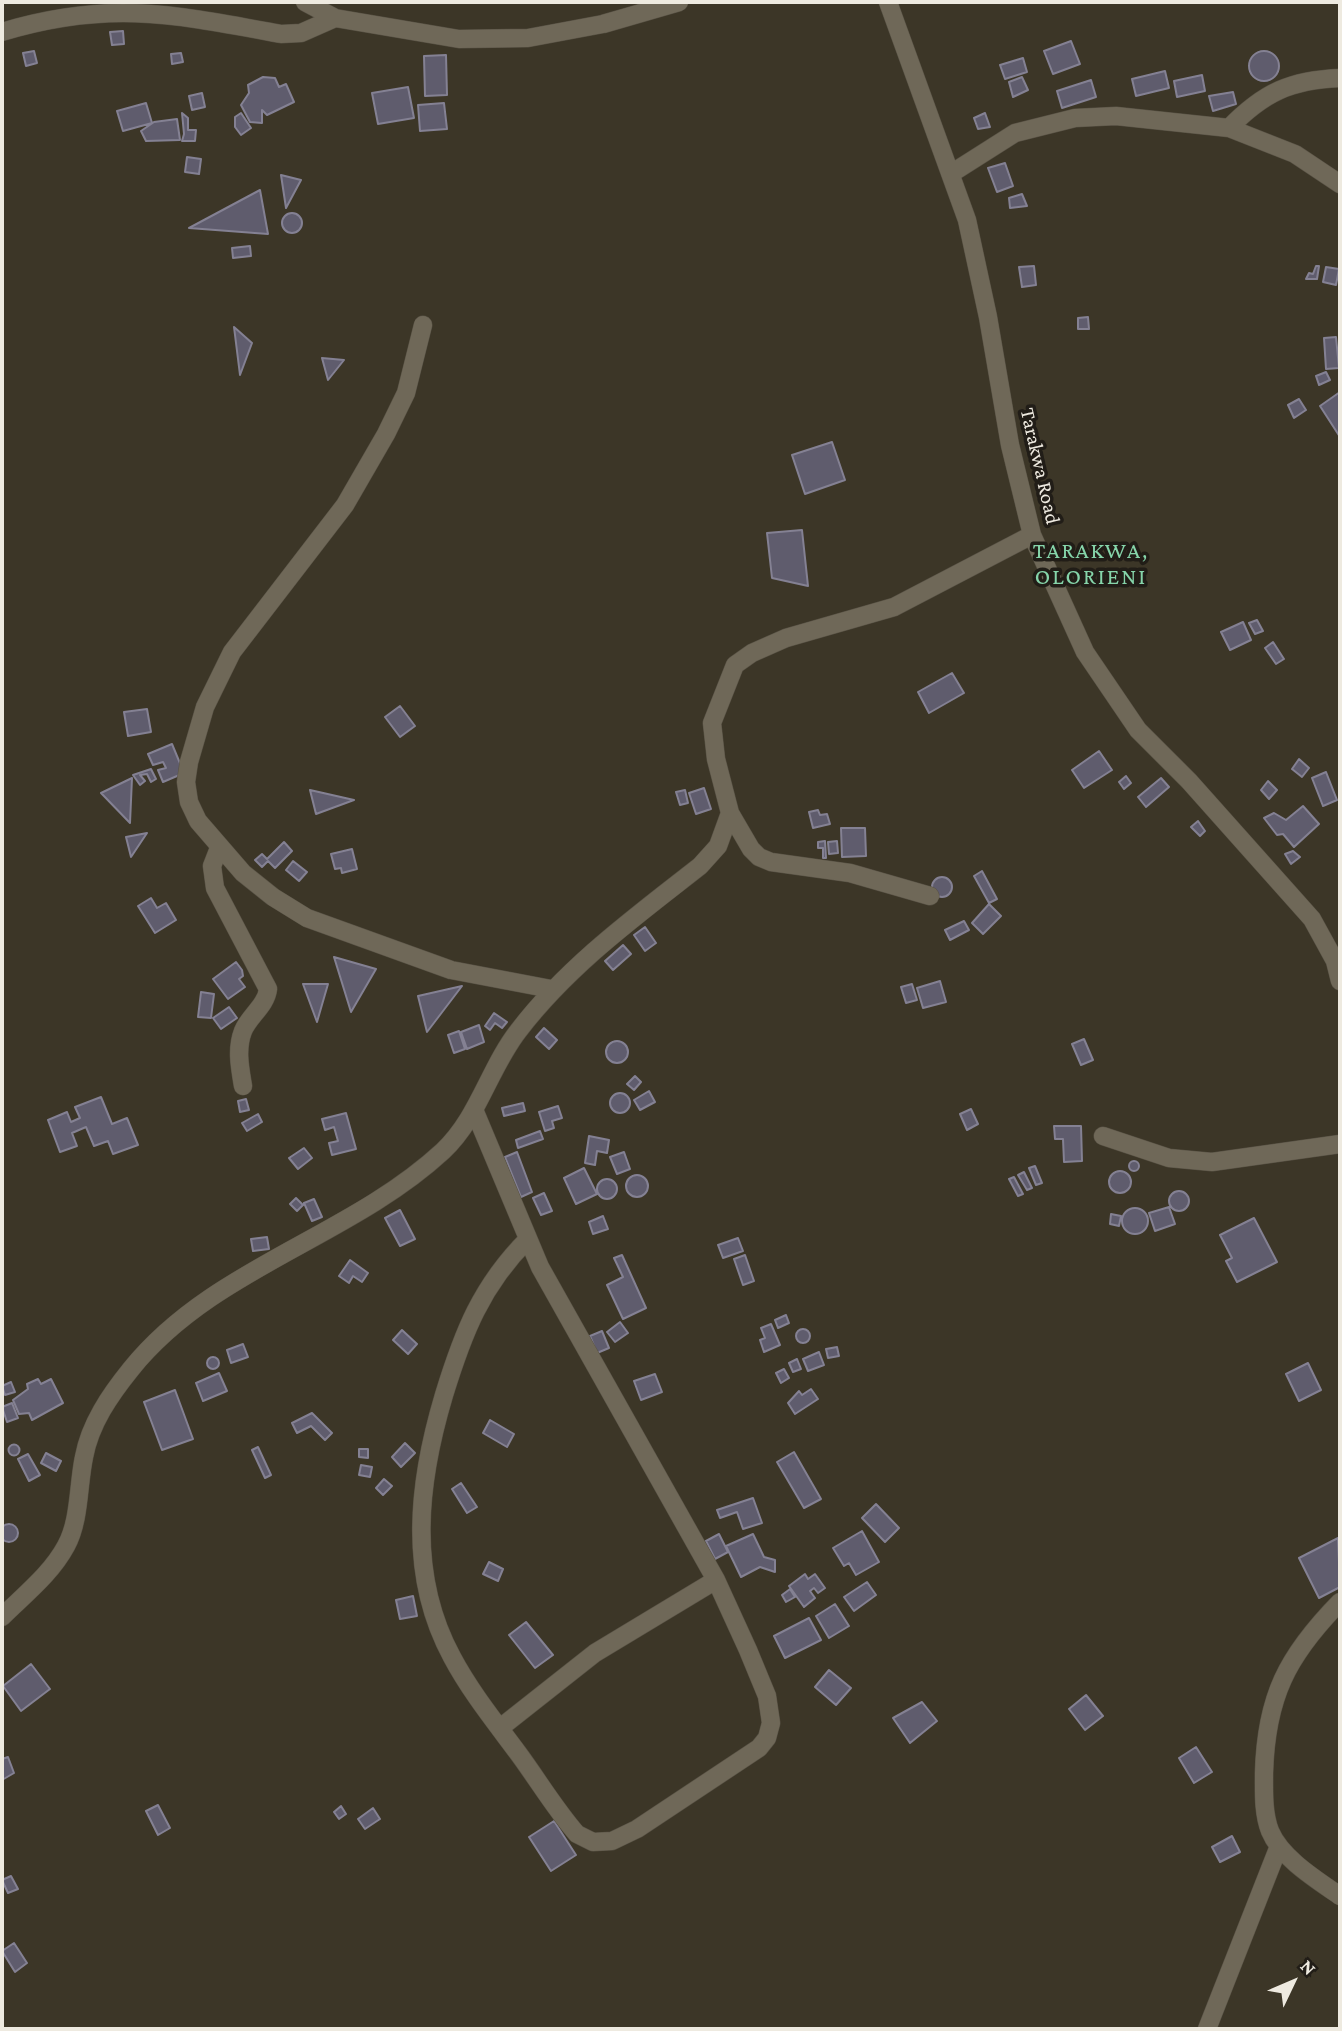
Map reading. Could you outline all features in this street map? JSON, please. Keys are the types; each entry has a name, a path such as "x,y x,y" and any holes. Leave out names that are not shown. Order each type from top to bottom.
{"street":[{"path":"2,32 58,8 89,3 122,2 281,34 301,33 335,18"},
{"path":"305,2 335,18 459,39 528,38 603,24 679,2"},
{"name":"Tarakwa Road","path":"888,2 952,173 980,275 1010,445 1032,536 1085,652 1138,730 1189,781 1312,919 1335,961 1340,981"},
{"path":"1230,128 1249,108 1292,84 1340,78"},
{"path":"952,173 1015,133 1075,118 1116,116 1230,128 1295,154 1340,184"},
{"path":"423,325 406,393 366,470 345,505 232,652 205,707 186,782 189,802 198,821 219,848 273,897 307,918 452,970 551,989"},
{"path":"930,896 850,873 771,862 759,857 730,813 716,759 712,723 735,665 752,653 786,638 894,607 1032,536"},
{"path":"2,1616 49,1570 67,1544 84,1454 106,1402 132,1367 196,1306 403,1183 444,1149 475,1112 516,1033 551,989 700,866 718,846 730,813"},
{"path":"219,848 212,866 215,888 268,989 267,997 243,1030 240,1043 243,1086"},
{"path":"475,1112 528,1239 607,1391 716,1580 766,1696 771,1723 767,1738 759,1748 637,1829 612,1841 593,1842 577,1834 500,1728 451,1656 434,1612 421,1563 421,1512 427,1454 469,1321 490,1282 528,1239"},
{"path":"1103,1136 1169,1158 1212,1162 1340,1144"},
{"path":"500,1728 595,1653 716,1580"},
{"path":"1340,1602 1296,1653 1266,1726 1264,1799 1270,1830 1279,1846 1318,1881 1340,1896"},
{"path":"1207,2029 1279,1846"}],"building":[{"path":"123,31 124,44 112,45 110,32"},
{"path":"1071,41 1080,64 1053,74 1044,51"},
{"path":"34,51 37,63 26,66 23,53"},
{"path":"1264,51 1275,55 1279,66 1275,77 1264,81 1253,77 1249,66 1253,55"},
{"path":"181,53 183,62 172,64 171,54"},
{"path":"446,55 447,95 425,96 424,56"},
{"path":"1023,58 1027,72 1005,79 1000,65"},
{"path":"1165,71 1169,88 1136,96 1132,79"},
{"path":"1202,75 1205,91 1177,97 1174,81"},
{"path":"263,77 275,78 279,87 286,84 294,102 267,115 262,110 262,123 250,122 241,105 249,93 248,85"},
{"path":"1022,77 1028,90 1013,97 1009,82"},
{"path":"1091,80 1096,97 1062,108 1057,91"},
{"path":"408,87 414,118 378,124 372,93"},
{"path":"1233,92 1236,104 1213,111 1209,96"},
{"path":"202,93 205,107 192,110 189,96"},
{"path":"146,103 152,123 123,131 117,111"},
{"path":"444,103 447,129 420,131 418,105"},
{"path":"182,113 188,118 188,130 196,130 195,141 182,141"},
{"path":"241,113 251,128 241,135 235,127 235,117"},
{"path":"985,113 990,127 978,129 974,118"},
{"path":"177,119 180,140 146,141 141,131 154,122"},
{"path":"187,157 201,159 199,174 185,172"},
{"path":"1005,163 1013,186 997,192 988,168"},
{"path":"281,175 301,180 286,208"},
{"path":"260,190 268,234 189,228"},
{"path":"1022,194 1027,206 1010,208 1009,198"},
{"path":"292,213 299,216 302,223 299,230 292,233 285,230 282,223 285,216"},
{"path":"250,246 251,256 233,258 232,248"},
{"path":"1034,266 1036,285 1022,287 1019,267"},
{"path":"1316,266 1319,266 1317,279 1306,279 1309,273 1313,274"},
{"path":"1326,267 1339,269 1336,285 1323,282"},
{"path":"1088,317 1089,329 1078,329 1078,318"},
{"path":"234,327 252,343 240,375"},
{"path":"1336,337 1339,368 1326,369 1324,338"},
{"path":"322,358 344,360 328,380"},
{"path":"1326,372 1330,380 1319,385 1316,376"},
{"path":"1340,392 1340,437 1320,406"},
{"path":"1299,399 1306,410 1294,418 1288,405"},
{"path":"832,442 845,480 805,494 792,455"},
{"path":"802,530 808,586 772,578 767,533"},
{"path":"1257,620 1263,631 1255,634 1249,623"},
{"path":"1243,622 1251,640 1230,650 1221,632"},
{"path":"1273,642 1284,659 1276,664 1265,648"},
{"path":"952,673 964,693 929,713 918,692"},
{"path":"400,706 415,726 400,737 385,717"},
{"path":"147,709 151,732 128,736 124,712"},
{"path":"172,744 184,773 163,782 158,770 166,768 163,762 153,765 148,754"},
{"path":"1099,751 1112,770 1084,788 1072,770"},
{"path":"1299,759 1309,768 1302,777 1292,769"},
{"path":"151,769 156,779 151,782 147,774 140,775 145,781 140,785 133,775"},
{"path":"1326,772 1337,800 1323,806 1312,778"},
{"path":"1126,776 1131,783 1124,789 1119,782"},
{"path":"132,778 130,823 101,793"},
{"path":"1161,778 1169,787 1146,807 1138,797"},
{"path":"1268,781 1277,790 1269,799 1261,790"},
{"path":"704,788 711,809 696,814 689,793"},
{"path":"310,790 354,800 316,814"},
{"path":"685,790 688,803 680,805 676,792"},
{"path":"1303,806 1319,824 1294,847 1283,834 1277,835 1264,818 1274,813 1286,820"},
{"path":"818,810 820,815 827,814 830,824 813,828 809,812"},
{"path":"1198,821 1205,831 1200,836 1191,827"},
{"path":"841,828 865,828 866,856 842,857"},
{"path":"147,833 131,857 126,837"},
{"path":"825,841 826,858 823,858 823,848 818,848 818,842"},
{"path":"837,841 838,853 829,854 828,842"},
{"path":"284,842 292,851 275,868 268,861 262,867 255,860 262,854 267,859"},
{"path":"352,849 357,869 342,873 341,868 335,869 331,854"},
{"path":"1293,851 1300,857 1291,864 1285,854"},
{"path":"293,861 307,872 299,881 286,870"},
{"path":"982,871 997,899 989,903 974,876"},
{"path":"942,877 949,880 952,887 949,894 942,897 935,894 932,887 935,880"},
{"path":"151,898 157,908 166,903 176,920 155,933 138,906"},
{"path":"989,904 1001,916 983,934 972,923"},
{"path":"964,921 969,930 950,940 945,930"},
{"path":"645,927 656,943 645,951 634,935"},
{"path":"623,945 631,954 613,970 605,961"},
{"path":"334,957 376,969 351,1012"},
{"path":"236,962 242,970 243,976 239,979 245,987 228,999 213,979"},
{"path":"940,981 946,1002 923,1008 917,988"},
{"path":"303,984 328,984 317,1022"},
{"path":"912,984 917,1000 906,1003 901,987"},
{"path":"462,986 427,1032 418,996"},
{"path":"201,992 214,994 211,1018 198,1017"},
{"path":"229,1007 237,1018 221,1029 213,1018"},
{"path":"494,1013 507,1022 502,1028 495,1023 490,1030 485,1026"},
{"path":"479,1025 484,1042 467,1049 461,1032"},
{"path":"544,1028 557,1040 549,1049 536,1037"},
{"path":"459,1031 465,1049 454,1053 448,1035"},
{"path":"1084,1039 1093,1060 1081,1065 1072,1044"},
{"path":"617,1041 627,1048 628,1052 621,1062 617,1063 607,1056 606,1052 613,1042"},
{"path":"635,1076 641,1082 634,1090 627,1084"},
{"path":"649,1091 655,1102 640,1110 634,1100"},
{"path":"616,1093 624,1093 630,1103 624,1113 616,1113 610,1107 610,1099"},
{"path":"101,1097 112,1124 127,1118 138,1145 113,1154 108,1141 94,1146 86,1127 72,1133 77,1146 60,1152 48,1120 67,1112 71,1122 80,1118 75,1107"},
{"path":"246,1099 249,1110 240,1112 238,1101"},
{"path":"523,1103 525,1111 504,1116 502,1108"},
{"path":"558,1106 562,1118 552,1121 554,1128 545,1131 539,1112"},
{"path":"971,1109 978,1124 967,1130 960,1114"},
{"path":"346,1113 356,1149 332,1155 329,1143 338,1141 334,1127 325,1130 322,1119"},
{"path":"258,1114 262,1122 247,1131 242,1123"},
{"path":"1054,1126 1081,1126 1082,1161 1064,1162 1063,1139 1055,1139"},
{"path":"540,1131 543,1139 518,1148 516,1140"},
{"path":"589,1136 609,1140 607,1153 597,1151 595,1165 585,1163"},
{"path":"304,1148 312,1158 298,1169 289,1158"},
{"path":"517,1152 532,1192 521,1197 505,1157"},
{"path":"624,1152 630,1169 617,1174 610,1157"},
{"path":"1134,1161 1138,1162 1138,1170 1134,1171 1130,1170 1129,1166 1130,1162"},
{"path":"1035,1166 1042,1183 1036,1185 1029,1168"},
{"path":"584,1168 597,1194 576,1204 564,1178"},
{"path":"1120,1171 1128,1174 1131,1182 1128,1190 1120,1193 1112,1190 1109,1182 1112,1174"},
{"path":"1024,1172 1032,1188 1027,1190 1018,1175"},
{"path":"637,1175 645,1178 648,1186 645,1194 637,1197 629,1194 626,1186 629,1178"},
{"path":"1014,1177 1023,1194 1018,1196 1009,1179"},
{"path":"607,1179 614,1182 617,1189 614,1196 607,1199 600,1196 597,1189 600,1182"},
{"path":"1175,1191 1183,1191 1189,1201 1183,1211 1175,1211 1169,1205 1169,1197"},
{"path":"544,1193 552,1211 541,1215 533,1198"},
{"path":"296,1198 303,1205 297,1211 290,1204"},
{"path":"314,1199 322,1217 312,1221 304,1203"},
{"path":"1169,1207 1175,1224 1155,1231 1149,1213"},
{"path":"1135,1208 1144,1212 1148,1221 1144,1230 1135,1234 1126,1230 1122,1221 1126,1212"},
{"path":"400,1210 415,1239 400,1246 385,1218"},
{"path":"1111,1214 1121,1216 1119,1226 1110,1224"},
{"path":"603,1216 608,1229 593,1234 589,1222"},
{"path":"1254,1218 1277,1262 1237,1282 1226,1261 1232,1258 1220,1235"},
{"path":"267,1237 269,1249 253,1251 251,1239"},
{"path":"738,1238 743,1251 723,1258 718,1245"},
{"path":"622,1255 646,1308 623,1319 607,1285 623,1277 614,1258"},
{"path":"745,1255 754,1281 743,1285 734,1259"},
{"path":"350,1260 368,1273 362,1282 353,1276 349,1283 339,1276"},
{"path":"786,1315 789,1323 778,1328 775,1320"},
{"path":"620,1322 628,1333 615,1342 607,1332"},
{"path":"771,1324 780,1345 764,1352 760,1340 765,1338 761,1328"},
{"path":"803,1329 808,1331 808,1341 803,1343 798,1341 796,1336 798,1331"},
{"path":"402,1330 417,1344 408,1354 393,1340"},
{"path":"602,1331 609,1348 597,1353 590,1336"},
{"path":"243,1344 248,1357 231,1363 227,1350"},
{"path":"837,1347 839,1356 828,1358 826,1349"},
{"path":"819,1352 824,1365 808,1371 803,1359"},
{"path":"208,1358 218,1358 218,1368 208,1368"},
{"path":"797,1359 801,1369 793,1372 789,1363"},
{"path":"1308,1363 1321,1390 1299,1401 1286,1374"},
{"path":"784,1369 789,1378 781,1383 776,1373"},
{"path":"219,1373 227,1391 203,1401 196,1383"},
{"path":"655,1374 662,1392 641,1400 634,1381"},
{"path":"38,1379 41,1384 51,1379 63,1403 32,1420 29,1413 19,1414 13,1400 28,1389 27,1384"},
{"path":"11,1382 15,1392 5,1395 2,1386"},
{"path":"811,1389 818,1399 795,1414 788,1403 799,1391 802,1395"},
{"path":"175,1390 193,1439 162,1450 144,1402"},
{"path":"12,1403 18,1418 7,1422 2,1407"},
{"path":"312,1413 332,1433 325,1440 311,1426 297,1433 292,1423"},
{"path":"490,1420 514,1434 507,1447 483,1433"},
{"path":"405,1443 415,1453 401,1467 392,1457"},
{"path":"14,1444 20,1450 14,1456 8,1450"},
{"path":"258,1447 271,1475 265,1478 252,1450"},
{"path":"359,1449 368,1449 368,1458 359,1457"},
{"path":"794,1452 821,1499 804,1508 777,1462"},
{"path":"46,1453 61,1461 56,1471 41,1463"},
{"path":"28,1454 40,1475 29,1481 18,1459"},
{"path":"361,1465 372,1467 370,1477 359,1475"},
{"path":"384,1479 392,1486 383,1495 376,1488"},
{"path":"461,1483 477,1507 467,1513 452,1489"},
{"path":"753,1498 762,1523 743,1529 737,1512 720,1518 717,1510"},
{"path":"876,1504 899,1528 885,1542 862,1518"},
{"path":"9,1524 15,1527 18,1533 15,1539 9,1542 3,1539 0,1533 3,1527"},
{"path":"862,1531 879,1562 856,1575 849,1563 844,1566 833,1548"},
{"path":"719,1534 728,1552 715,1559 706,1541"},
{"path":"753,1534 764,1557 775,1560 775,1572 760,1567 741,1577 726,1546"},
{"path":"1338,1538 1340,1587 1319,1598 1299,1558"},
{"path":"489,1562 503,1569 498,1581 483,1574"},
{"path":"805,1574 808,1579 815,1574 825,1588 818,1593 814,1588 810,1591 815,1598 804,1607 789,1586"},
{"path":"867,1582 876,1595 854,1611 844,1597"},
{"path":"790,1589 795,1597 786,1602 782,1595"},
{"path":"413,1596 417,1616 400,1619 396,1600"},
{"path":"835,1604 849,1626 829,1638 816,1616"},
{"path":"809,1618 821,1640 785,1658 774,1636"},
{"path":"526,1622 553,1655 535,1668 509,1635"},
{"path":"31,1664 50,1689 21,1711 3,1686"},
{"path":"829,1670 851,1688 836,1705 815,1687"},
{"path":"1086,1695 1103,1716 1085,1730 1069,1709"},
{"path":"922,1702 937,1721 910,1743 893,1718"},
{"path":"1196,1747 1212,1772 1194,1783 1179,1758"},
{"path":"8,1757 14,1773 2,1780 2,1759"},
{"path":"158,1805 170,1828 158,1835 146,1811"},
{"path":"341,1806 346,1814 339,1819 334,1812"},
{"path":"373,1808 380,1819 365,1829 358,1819"},
{"path":"554,1821 576,1855 551,1871 529,1837"},
{"path":"1232,1836 1240,1852 1220,1862 1212,1847"},
{"path":"11,1876 18,1889 8,1893 2,1880"},
{"path":"14,1943 27,1963 15,1972 2,1951"}],"district":[{"name":"TARAKWA, OLORIENI","path":"1091,564"}]}
